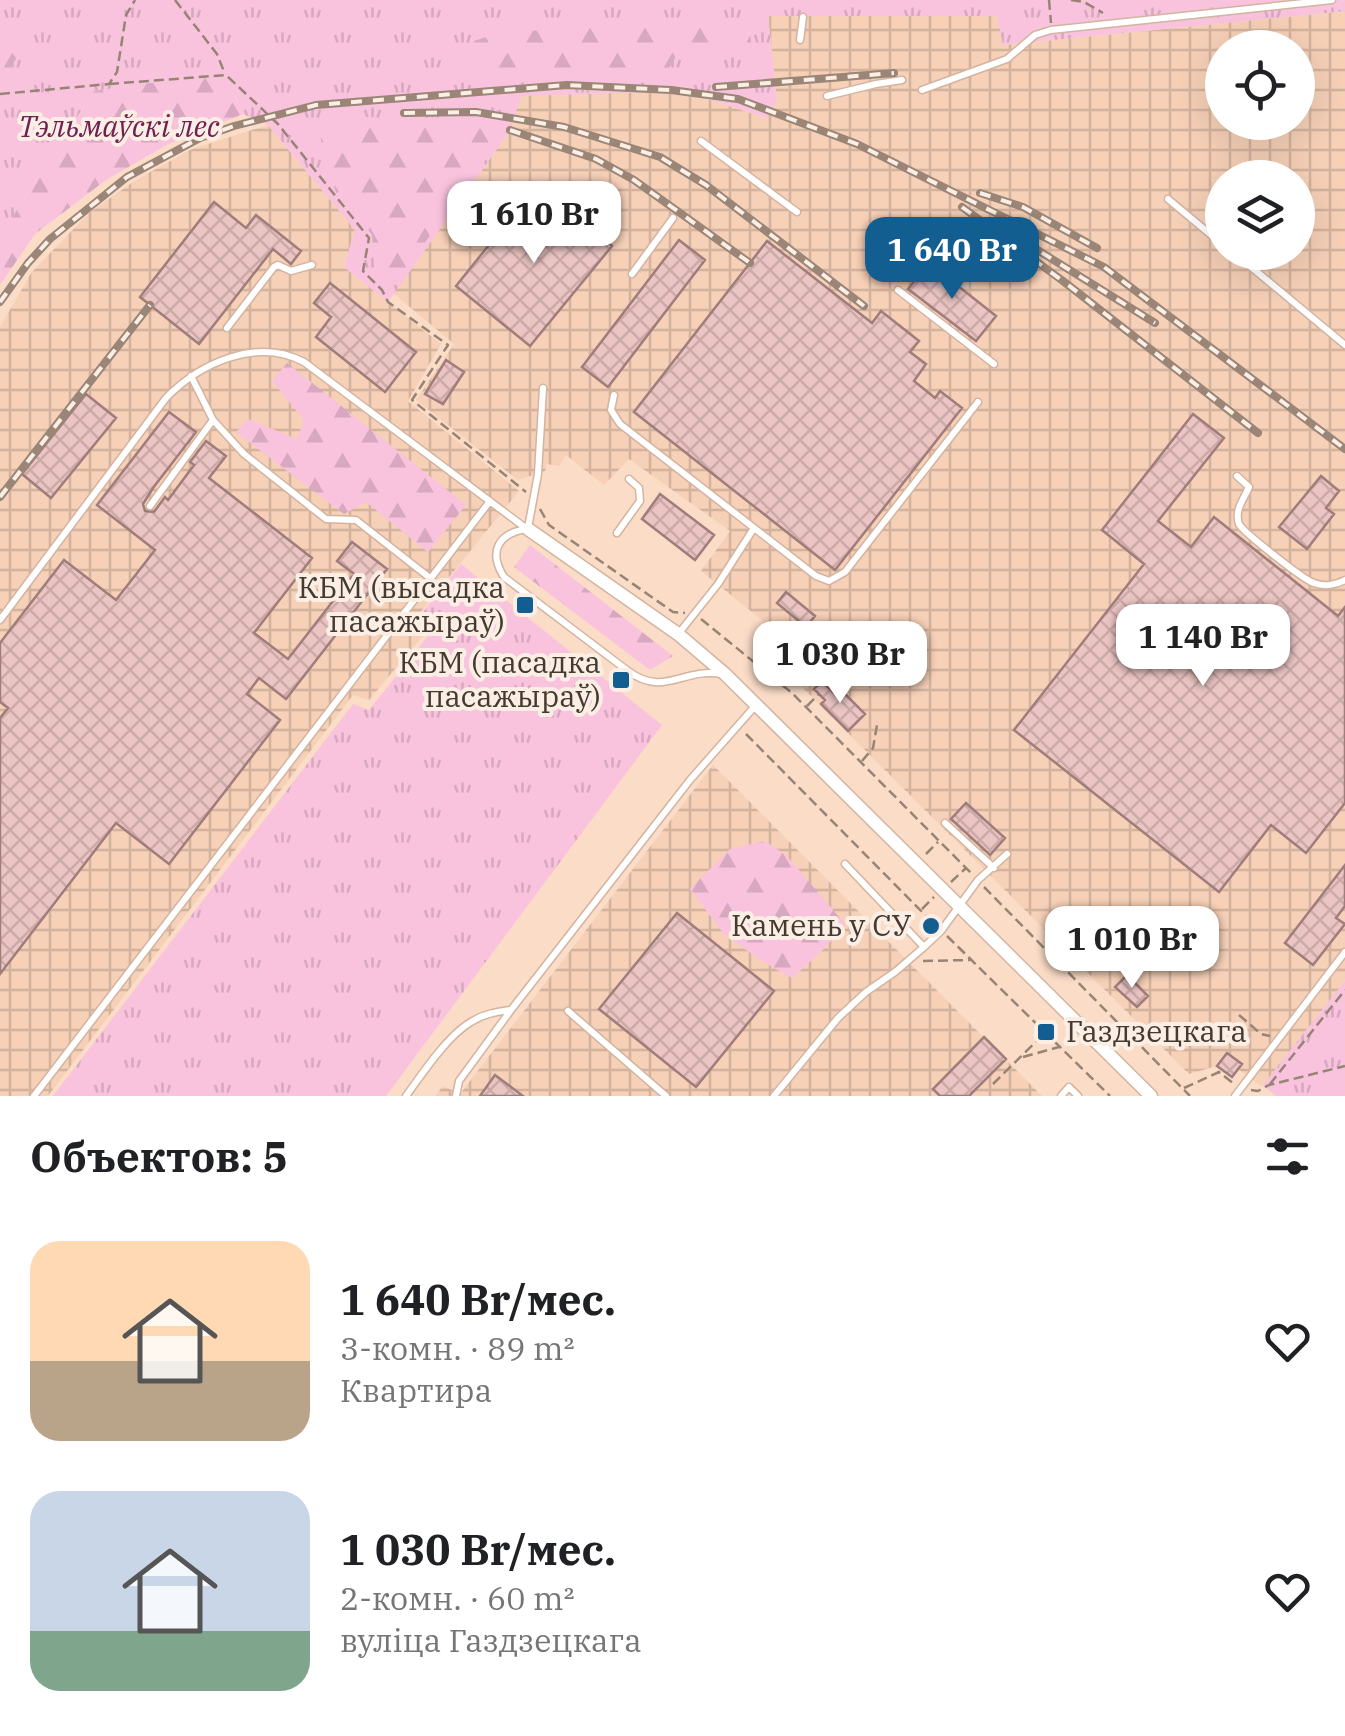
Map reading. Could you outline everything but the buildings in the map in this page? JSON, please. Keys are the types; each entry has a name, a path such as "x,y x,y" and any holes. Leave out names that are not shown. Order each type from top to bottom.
{"street":[{"path":"528,529 678,634 725,674 918,863 1143,1093"}],"lane":[{"path":"922,90 1006,60 1035,35 1051,30 1332,0"},
{"path":"800,40 803,17"},
{"path":"826,96 902,80"},
{"path":"700,141 797,212"},
{"path":"1168,199 1205,230"},
{"path":"632,274 673,218"},
{"path":"227,328 274,266 291,271 312,265"},
{"path":"1255,270 1345,345"},
{"path":"898,290 994,364"},
{"path":"0,620 177,386 220,362 254,352 288,353 304,362 528,529"},
{"path":"190,376 213,420 244,454 326,519 356,520 430,578"},
{"path":"528,529 538,474 543,388"},
{"path":"614,395 611,410 616,420 816,576 829,581 845,572 978,402"},
{"path":"150,506 213,420"},
{"path":"1237,476 1249,487 1238,511 1242,530 1312,583 1340,584 1345,580"},
{"path":"617,532 640,501 638,488 629,480"},
{"path":"34,1096 490,500"},
{"path":"678,634 718,584 754,528"},
{"path":"528,529 509,534 497,547 496,558 504,577 638,678 662,683 700,672 725,674"},
{"path":"456,1096 459,1081 511,1010 690,780 757,704"},
{"path":"945,822 994,868"},
{"path":"774,1096 838,1018 924,947 978,880 1007,854"},
{"path":"845,864 924,947"},
{"path":"1236,1096 1345,952"},
{"path":"406,1096 468,1022 511,1010"},
{"path":"568,1011 666,1096"},
{"path":"1061,1096 1070,1087 1078,1096"}],"path":[{"path":"108,84 116,72 126,15 135,0"},
{"path":"175,0 217,54 226,76 278,124 369,238 362,271 382,290 388,302 448,345 412,400 534,498 549,524 673,612 695,613 792,693 1190,1096"},
{"path":"1049,0 1051,30"},
{"path":"1071,0 1084,2 1116,23"},
{"path":"0,94 226,76"},
{"path":"806,707 819,694"},
{"path":"861,762 873,748 877,725"},
{"path":"738,726 1110,1096"},
{"path":"918,863 939,841"},
{"path":"908,962 971,960"},
{"path":"1269,1085 1345,990"},
{"path":"993,1084 1065,1012"},
{"path":"1239,1014 1261,1034 1274,1034"},
{"path":"1020,1058 1060,1047"},
{"path":"1182,1089 1218,1072 1241,1088 1258,1092 1269,1085 1345,1066"}],"shaded area":[{"path":"1345,11 1345,981 1262,1087 1238,1069 1217,1066 1189,1074 793,678 810,659 701,571 730,531 629,459 604,485 566,455 559,466 547,464 545,471 518,480 416,400 454,344 393,293 507,135 522,95 656,92 704,98 766,118 777,99 768,16 997,16 1004,45"},
{"path":"268,125 355,230 344,267 441,344 408,401 519,491 415,619 426,632 369,700 353,695 48,1096 0,1096 0,327 31,273 90,212 136,180 192,149"},
{"path":"713,765 1042,1096 435,1096 443,1086 460,1094"}],"green space":[{"path":"0,0 1345,0 1345,11 1003,45 997,16 768,16 777,99 767,118 704,98 656,92 522,96 507,135 388,302 344,267 355,230 268,125 243,114 235,97 232,75 94,91 0,236 0,84 36,27 0,29"},
{"path":"737,22 750,33 752,49 682,46 669,68 497,72 480,66 474,41 501,32"},
{"name":"Тэльмаўскі лес","path":"37,26 0,84 0,29"},
{"name":"Тэльмаўскі лес","path":"232,74 235,97 243,114 167,145 106,180 35,234 0,285 0,236 94,91"},
{"path":"366,117 506,132 393,286 374,265 372,235 326,174 318,120"},
{"path":"287,363 466,505 428,552 366,502 344,514 236,432 248,419 297,439 304,420 272,381"},
{"path":"530,545 673,656 650,670 514,567"},
{"path":"461,564 662,725 386,1096 53,1096 353,704 369,710 432,631 418,618"},
{"path":"765,841 787,856 845,924 792,978 724,934 690,889 730,849"},
{"path":"1345,981 1345,1096 1276,1096 1263,1085"}],"railway":[{"path":"716,87 894,73"},
{"path":"0,302 50,239 127,177 200,138 234,126 316,105 567,85 671,90 738,99 857,144 1104,267 1345,449"},
{"path":"404,113 476,112 564,127 660,157 706,185 864,306"},
{"path":"510,130 596,159 634,180 750,263"},
{"path":"980,193 1023,207 1097,248"},
{"path":"962,207 1258,433"},
{"path":"1023,241 1155,323"},
{"path":"0,497 150,305"}],"place":[{"name":"КБМ (высадка пасажыраў)","path":"525,605"},
{"name":"КБМ (пасадка пасажыраў)","path":"621,680"},
{"name":"Камень у СУ","path":"931,926"},
{"name":"Газдзецкага","path":"1046,1032"}]}
